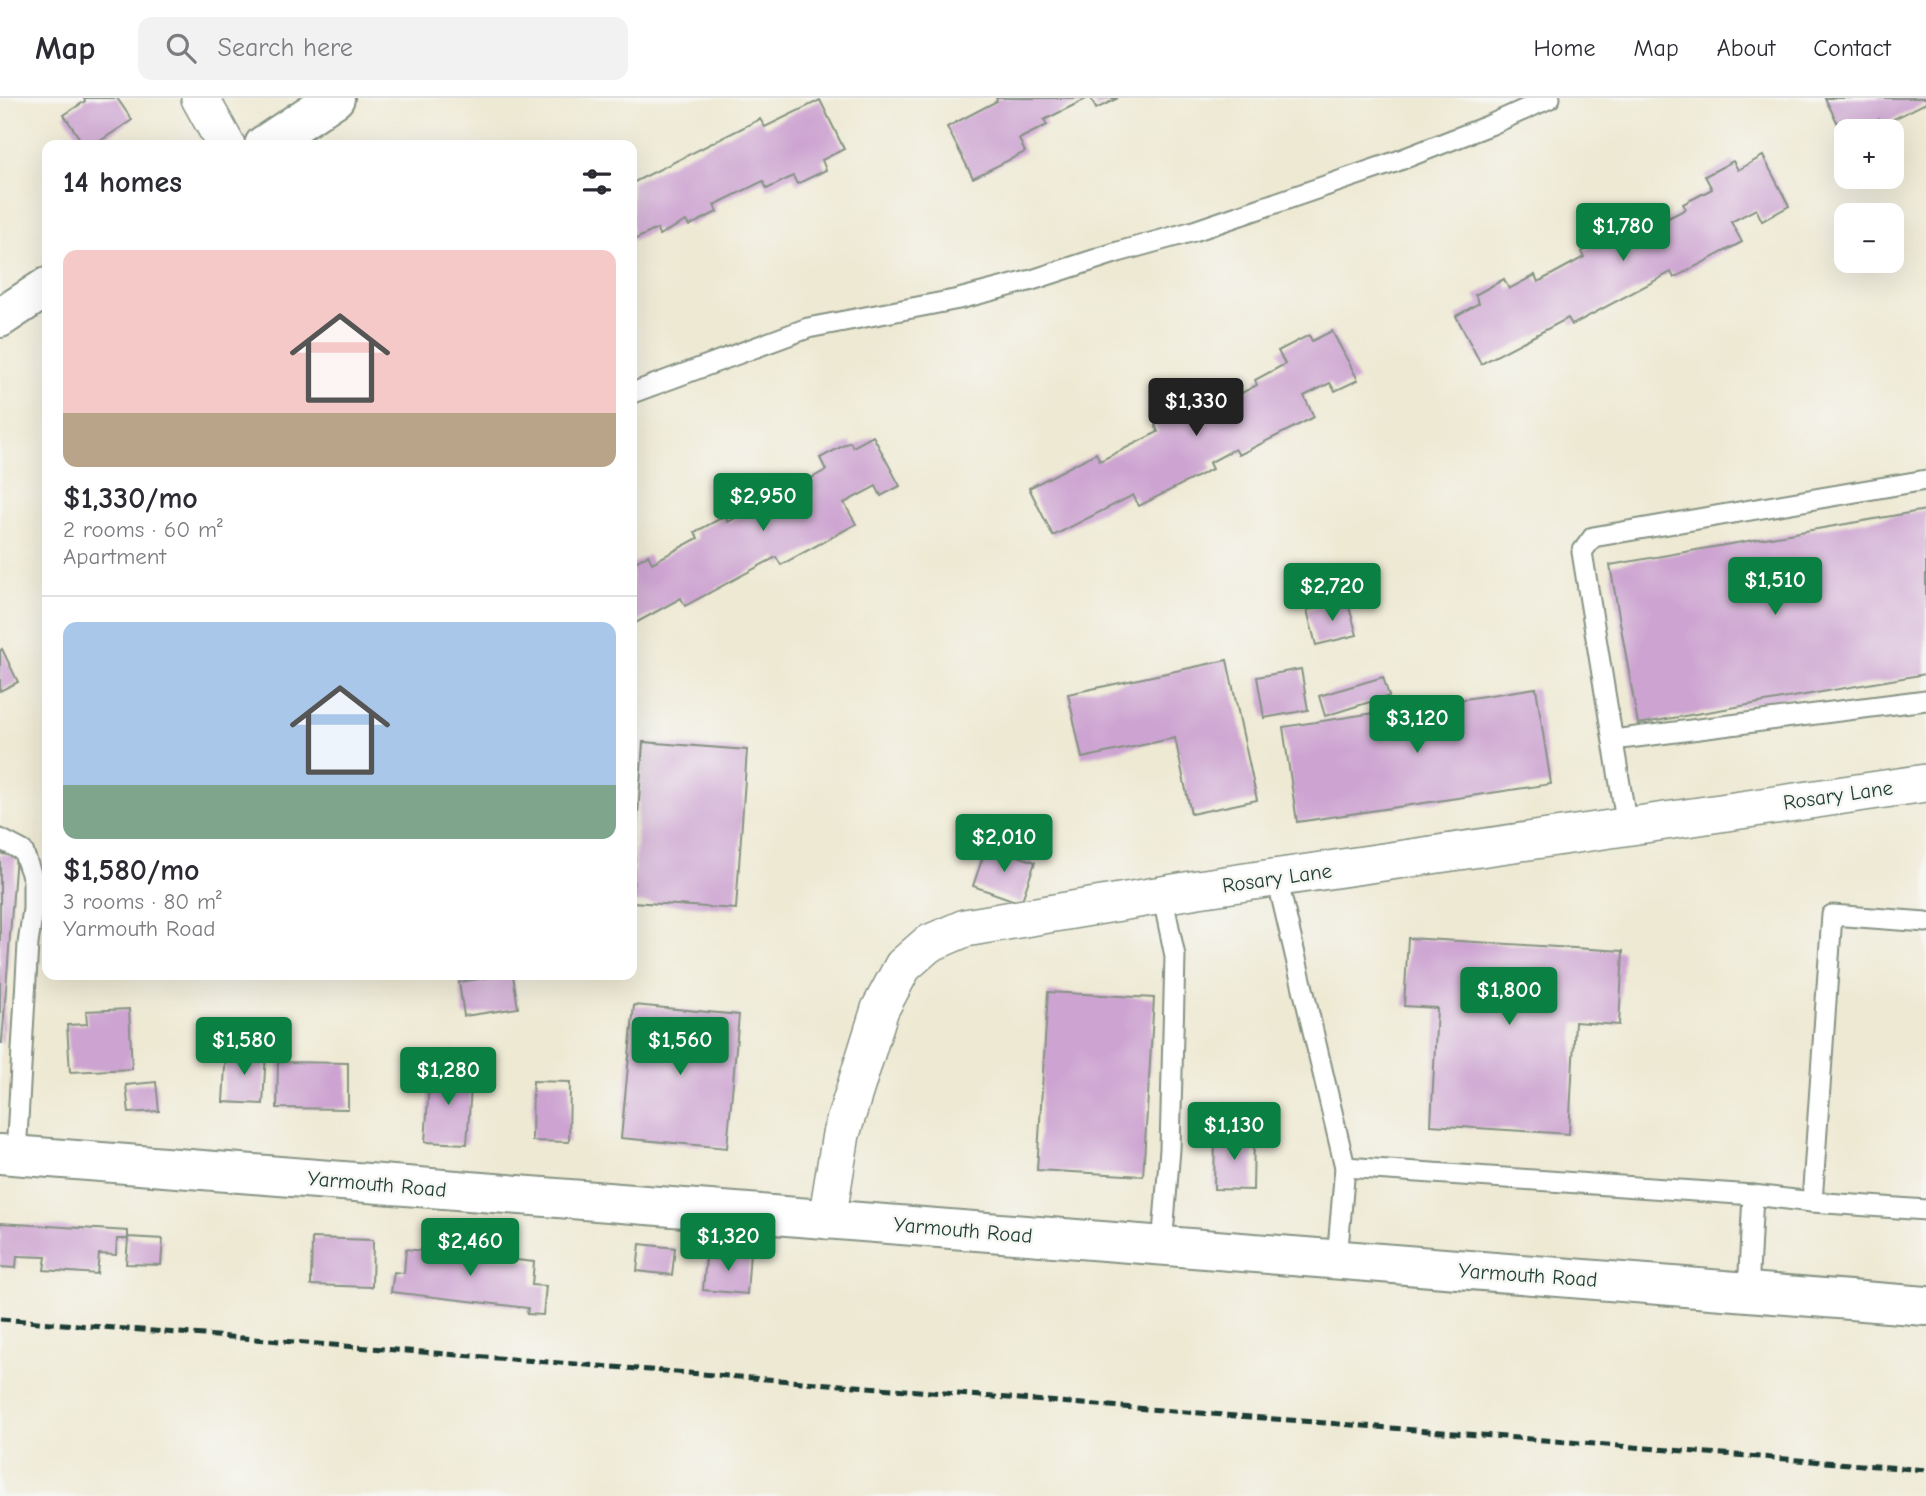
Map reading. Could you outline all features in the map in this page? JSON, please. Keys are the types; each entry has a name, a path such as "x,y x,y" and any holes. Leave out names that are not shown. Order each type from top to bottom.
{"main road":[{"path":"272,140 335,98"},
{"path":"0,318 42,291"},
{"name":"Yarmouth Road","path":"8,1155 1926,1306"}],"street":[{"path":"200,98 223,140"},
{"name":"Rosary Lane","path":"827,1220 841,1134 880,1009 903,966 928,944 965,928 1162,894 1926,783"}],"lane":[{"path":"637,391 808,328 959,299 1195,231 1395,162 1550,98"},
{"path":"1627,827 1583,552 1593,537 1926,480"},
{"path":"1613,740 1926,700"},
{"path":"0,839 23,851 33,879 33,909 8,1155"},
{"path":"1277,878 1345,1167 1337,1260"},
{"path":"1162,894 1175,956 1170,1149 1162,1246"},
{"path":"1812,1202 1832,915 1926,922"},
{"path":"1345,1167 1753,1195 1926,1210"},
{"path":"1748,1292 1753,1195"}],"building":[{"path":"84,98 117,98 132,120 102,140 81,140 64,115 85,101"},
{"path":"996,98 1088,98 1044,120 1047,125 1019,139 1025,152 973,178 947,127 997,101"},
{"path":"1091,98 1118,98 1096,109"},
{"path":"1825,98 1926,98 1926,103 1894,119 1836,119"},
{"path":"820,100 844,149 822,160 826,170 797,184 793,176 767,189 763,181 714,205 717,212 689,226 686,221 659,235 657,229 637,239 637,180 760,119 765,127"},
{"path":"1763,156 1789,206 1762,221 1756,209 1731,222 1742,242 1674,278 1671,272 1572,325 1568,318 1481,364 1456,316 1479,303 1475,295 1504,279 1509,289 1535,275 1538,282 1584,257 1581,252 1609,237 1612,242 1639,228 1641,232 1686,209 1683,204 1712,189 1705,176 1733,161 1738,170"},
{"path":"1332,331 1358,380 1335,391 1330,383 1304,396 1314,417 1239,455 1235,449 1209,463 1212,469 1139,506 1133,495 1053,536 1029,488 1096,453 1100,461 1158,432 1155,425 1184,410 1187,416 1213,402 1215,407 1257,385 1255,380 1285,364 1278,351 1309,335 1312,341"},
{"path":"873,436 900,486 881,496 876,486 844,503 856,524 781,565 776,557 685,606 681,598 637,622 637,561 648,555 652,563 698,538 695,532 725,516 728,522 754,508 758,515 803,492 799,485 826,470 820,458 850,442 853,447"},
{"path":"1926,510 1926,674 1638,724 1610,565"},
{"path":"1347,600 1357,635 1316,645 1307,610"},
{"path":"2,649 18,682 0,691 0,651"},
{"path":"1227,660 1257,800 1191,814 1175,738 1082,758 1068,694"},
{"path":"1301,669 1308,710 1264,718 1257,677"},
{"path":"1383,677 1389,696 1325,716 1319,696"},
{"path":"1536,688 1551,784 1297,822 1283,727"},
{"path":"643,742 747,750 736,909 637,902 637,829"},
{"path":"987,845 1035,862 1021,903 973,886"},
{"path":"0,854 16,855 2,1043 0,1043"},
{"path":"1408,938 1623,951 1619,1025 1575,1022 1569,1134 1431,1125 1437,1008 1404,1006"},
{"path":"514,980 518,1008 464,1016 459,982"},
{"path":"1048,992 1154,998 1143,1176 1037,1170"},
{"path":"634,1005 739,1015 727,1148 621,1138"},
{"path":"129,1009 132,1069 70,1072 67,1025 87,1024 86,1011"},
{"path":"226,1049 266,1052 263,1104 223,1102"},
{"path":"278,1062 348,1063 348,1109 277,1108"},
{"path":"430,1070 472,1073 467,1144 425,1142"},
{"path":"533,1081 570,1082 569,1142 532,1141"},
{"path":"156,1082 159,1111 129,1113 126,1085"},
{"path":"1215,1133 1254,1134 1253,1190 1214,1189"},
{"path":"0,1223 128,1231 128,1237 163,1239 161,1265 126,1264 128,1239 117,1239 116,1255 99,1254 97,1274 44,1270 46,1257 17,1256 16,1268 0,1267"},
{"path":"312,1238 373,1240 372,1287 311,1285"},
{"path":"640,1244 675,1248 672,1275 637,1271"},
{"path":"441,1245 481,1249 480,1256 534,1262 532,1285 546,1286 543,1315 527,1314 528,1308 391,1292 394,1272 404,1273 406,1249 440,1253"},
{"path":"726,1250 750,1252 747,1294 703,1290 706,1258 725,1260"}],"railway":[{"path":"0,1319 1926,1470"}]}
